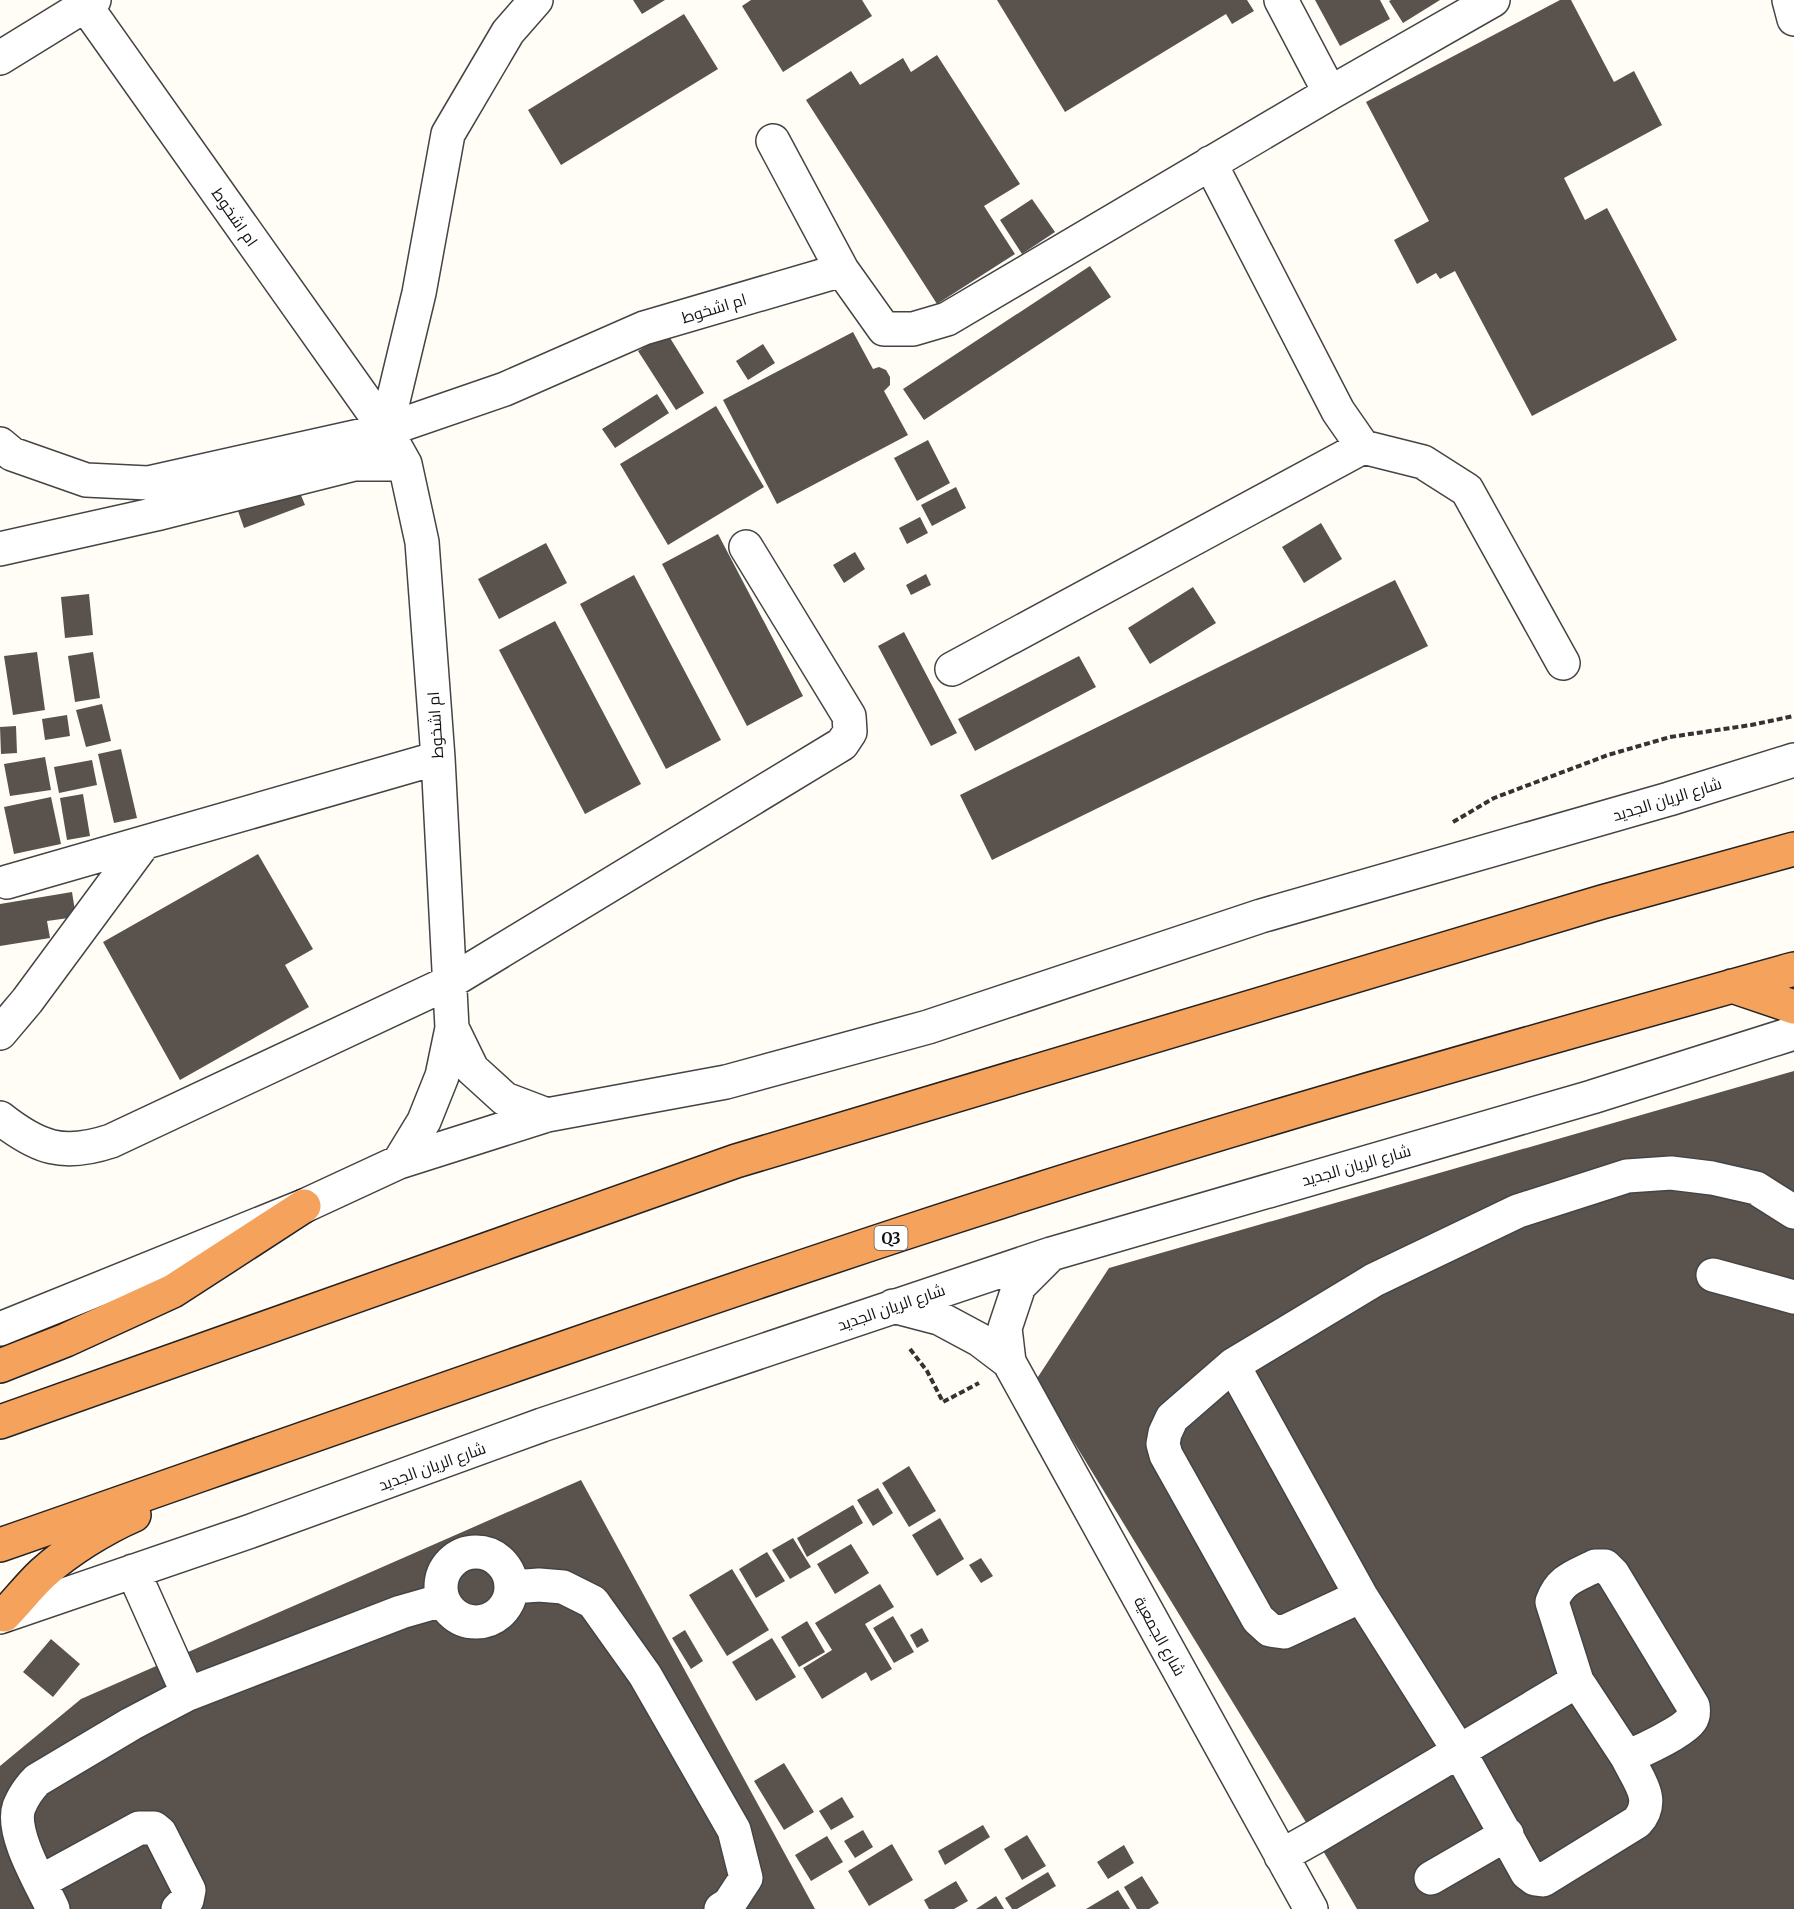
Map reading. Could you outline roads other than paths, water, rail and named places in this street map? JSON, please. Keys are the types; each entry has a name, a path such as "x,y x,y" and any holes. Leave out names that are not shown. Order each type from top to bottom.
{"highway":[{"path":"0,1422 736,1161 1602,902 1794,849"},
{"name":"Q3","path":"0,1545 571,1345 907,1232 1208,1137 1794,969"},
{"path":"1732,986 1794,1007"},
{"path":"0,1366 66,1340 173,1291 304,1206"},
{"path":"2,1616 43,1574 71,1551 119,1521 397,1407"}],"street":[{"path":"386,430 418,293 448,134 508,32 536,0"},
{"path":"1281,0 1330,93"},
{"path":"773,141 842,270 884,329 914,330 947,319 1330,93 1494,0"},
{"path":"1789,0 1794,19"},
{"path":"0,57 89,2"},
{"name":"ام اشخوط","path":"89,2 386,430 405,464 422,542 438,758 452,1028 442,1076 428,1112 399,1162"},
{"path":"1210,164 1338,411 1363,447 1423,462 1467,490 1563,663"},
{"name":"ام اشخوط","path":"0,444 12,454 86,480 148,483 386,430 505,389 644,328 842,270"},
{"path":"952,669 1363,447"},
{"path":"0,549 156,514 354,464 405,464"},
{"path":"0,1118 21,1135 38,1144 56,1148 93,1147 111,1141 450,982 842,744 850,732 849,716 746,547"},
{"path":"7,882 438,758"},
{"name":"شارع الريان الجديد","path":"0,1329 304,1206 399,1162 547,1115 726,1082 928,1027 1261,916 1669,799 1794,760"},
{"path":"0,1033 27,1001 143,844"},
{"name":"ام اشخوط","path":"452,1028 472,1069 505,1099 547,1115"},
{"name":"شارع الريان الجديد","path":"2,1616 354,1494 542,1425 1051,1254 1592,1097 1794,1033"},
{"path":"1361,1596 1284,1632 1270,1630 1258,1619 1166,1455 1163,1444 1172,1418 1233,1365 1374,1280 1518,1211 1627,1176 1671,1173 1712,1178 1756,1188 1794,1212"},
{"name":"شارع الجمعية","path":"1051,1254 1019,1286 1005,1328 1009,1362 1311,1909"},
{"path":"1713,1275 1794,1297"},
{"name":"شارع الجمعية","path":"893,1306 939,1318 980,1340 1009,1362"},
{"path":"1233,1365 1361,1596 1459,1750 1527,1873 1535,1880 1544,1880 1637,1822 1646,1806 1647,1798 1627,1757 1577,1682 1552,1602 1556,1591 1564,1581 1595,1566 1605,1566 1613,1574 1693,1706 1694,1714 1689,1722 1648,1748 1627,1757"},
{"path":"477,1551 491,1554 502,1562 510,1574 512,1587 509,1601 501,1612 489,1620 476,1622 462,1620 451,1611 443,1600 441,1586 444,1572 452,1561 464,1554 477,1551"},
{"path":"133,1571 188,1694"},
{"path":"512,1587 539,1585 563,1587 592,1602 645,1676 734,1830 746,1878 729,1904 721,1909"},
{"path":"178,1909 187,1900 189,1890 160,1833 154,1828 139,1828 47,1896 20,1841 18,1810 27,1791 37,1780 131,1724 188,1694 401,1612 443,1600"},
{"path":"1281,1856 1577,1682"},
{"path":"1431,1878 1506,1834"}]}
